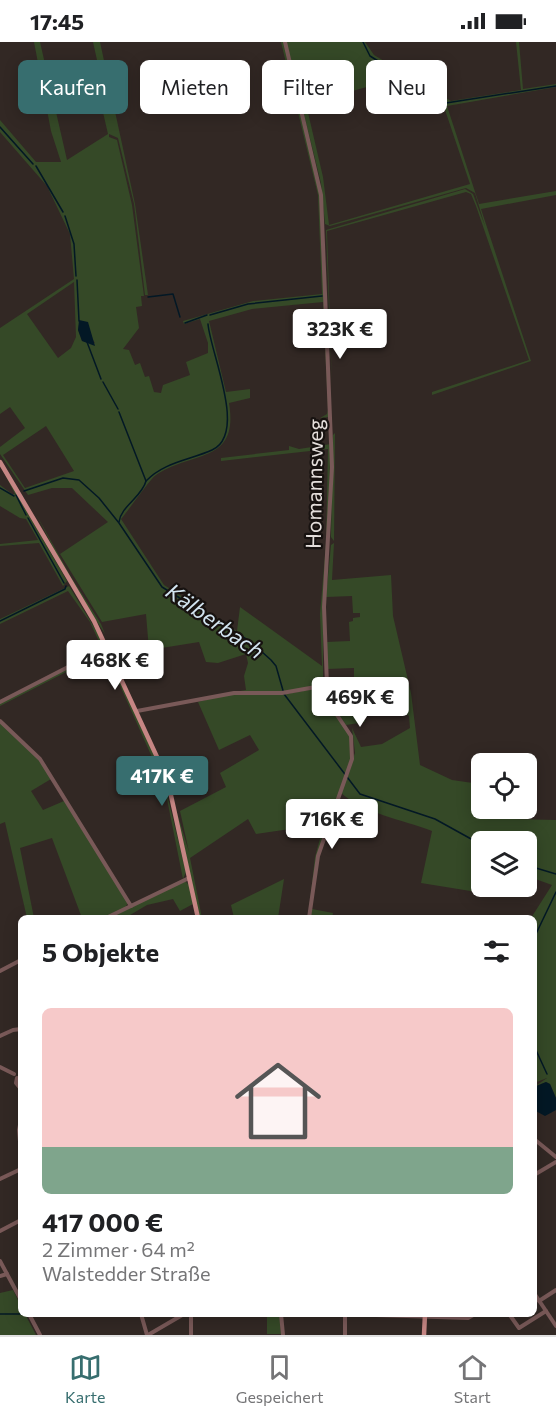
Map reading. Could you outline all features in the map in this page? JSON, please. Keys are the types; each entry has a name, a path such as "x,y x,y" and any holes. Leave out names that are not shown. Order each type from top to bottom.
{"main road":[{"path":"0,462 21,494 108,646 137,711 168,783 197,915"},
{"path":"424,1335 425,1317"}],"street":[{"name":"Homannsweg","path":"285,42 321,195 332,439 329,542 324,607 327,685 333,709 348,729 354,753 318,856 309,915"},
{"path":"0,702 108,646"},
{"path":"137,711 234,693 284,693 327,685"},
{"path":"0,721 40,759 131,906"},
{"path":"112,915 189,878"},
{"path":"0,970 18,961"},
{"path":"0,1036 13,1029 18,1029"},
{"path":"0,1067 18,1079"},
{"path":"537,1141 556,1157"},
{"path":"537,1173 556,1162"},
{"path":"1,1180 18,1171"},
{"path":"0,1231 18,1222"},
{"path":"0,1261 18,1294"},
{"path":"0,1276 7,1274"},
{"path":"539,1301 556,1290"},
{"path":"537,1298 556,1326"},
{"path":"537,1317 546,1311"},
{"path":"30,1317 40,1335"},
{"path":"142,1317 147,1335 179,1317"},
{"path":"191,1317 191,1335"},
{"path":"281,1317 283,1335"},
{"path":"345,1317 345,1335"},
{"path":"454,1317 470,1317"},
{"path":"511,1317 519,1328 536,1317"}],"green space":[{"path":"34,42 40,42 44,60 37,60"},
{"path":"93,42 100,42 104,60 97,60"},
{"path":"281,42 284,42 288,60 285,60"},
{"path":"286,42 365,42 374,55 382,60 366,60 366,87 354,91 354,60 290,60"},
{"path":"516,42 519,42 523,89 556,84 556,87 447,106 447,99 451,101 521,90"},
{"path":"447,106 479,204 556,191 556,195 481,209 531,361 432,395 432,392 529,360 476,206 471,194 466,192 327,231 332,387 326,230 465,189 473,194 485,226 475,193 466,188 330,226 325,224 321,183 304,114 308,114 323,177 329,225 470,184 446,114"},
{"path":"48,114 56,114 67,160 108,134 103,114 116,114 135,204 148,295 145,295 134,204 118,138 109,134 109,137 117,140 132,205 144,296 141,296 142,306 136,307 139,328 123,349 129,350 135,365 140,363 145,377 149,376 154,392 161,393 163,385 190,375 186,362 208,353 208,343 200,319 184,324 183,321 253,301 322,294 318,195 298,114 301,114 320,196 329,417 320,418 327,414 328,410 323,302 252,309 209,321 226,392 250,389 250,398 229,403 230,423 227,436 220,446 156,475 121,519 164,585 237,631 240,607 322,666 320,614 326,543 328,449 221,461 221,458 289,450 289,446 299,449 331,444 323,620 323,684 287,692 240,691 246,690 244,676 248,663 246,654 218,663 206,662 199,642 149,650 146,614 102,622 60,554 108,522 72,488 52,488 28,495 0,454 0,447 25,428 10,407 0,414 0,328 74,279 70,234 47,186 0,132 0,120 36,162 61,162","holes":["74,282 76,337 71,348 58,358 27,314","80,321 95,343 82,341 78,330","46,426 74,471 25,488 3,455"]},
{"path":"335,433 334,541 331,537 333,435"},
{"path":"0,465 67,581 63,586 39,543 0,546 0,544 38,540 26,519 0,506 0,485 15,494"},
{"path":"36,514 71,577 101,624 105,634 70,580"},
{"path":"334,543 332,580 391,575 393,616 411,693 420,765 452,780 471,783 471,819 556,820 556,1098 550,1084 546,1082 537,1086 547,1078 537,1082 537,915 533,915 552,885 537,880 537,831 471,831 471,891 421,883 432,831 371,811 340,792 355,753 352,728 361,747 382,744 410,728 409,716 403,712 395,713 391,698 380,699 377,706 362,709 365,722 346,725 334,708 328,688 354,681 354,668 327,669 326,642 350,641 349,622 353,621 353,618 360,617 360,613 353,613 352,596 326,597 331,545"},
{"path":"69,586 105,645 102,648 90,622 68,591 0,624 0,619"},
{"path":"105,649 161,770 186,872 183,879 164,784 105,652 0,706 0,702"},
{"path":"325,687 332,710 350,736 351,759 317,855 308,915 315,857 324,824 256,834 248,819 190,858 201,915 199,915 175,806 189,852 180,811 226,787 220,773 259,750 250,735 219,750 198,702 230,694 281,695"},
{"path":"0,722 40,760 51,779 31,791 43,810 64,801 128,902 125,907 112,915 81,915 52,838 20,848 33,915 26,915 5,822 0,824"},
{"path":"284,879 278,915 233,915 231,905"},
{"path":"185,881 189,885 193,904 180,911 173,899 147,905 130,915 115,915"},
{"path":"312,909 333,913 333,915 311,915"},
{"path":"13,1290 18,1300 18,1317 27,1317 36,1335 0,1335 0,1293"},
{"path":"267,1317 280,1317 281,1334 267,1334"}],"water":[{"path":"79,320 88,322 95,346 82,341 78,330"},
{"path":"546,1082 550,1084 556,1098 556,1110 545,1116 537,1112 537,1086"}],"waterway":[{"path":"363,42 370,56 446,103 556,86"},
{"path":"0,127 33,164"},
{"path":"36,166 63,212"},
{"path":"65,216 74,244 76,276"},
{"path":"77,280 79,321"},
{"path":"148,297 173,294 180,317"},
{"path":"210,315 248,304 322,296"},
{"path":"185,323 207,315"},
{"path":"146,481 161,470 178,462 212,450 222,441 227,428 227,410 208,324"},
{"path":"87,342 101,379"},
{"path":"103,382 118,409"},
{"path":"119,412 146,481 144,487 124,511 119,522"},
{"name":"Kälberbach","path":"24,491 63,478 79,480 99,498 119,523 162,587 251,642 271,660 276,666 284,694 360,794 435,819 471,839"},
{"name":"Kälberbach","path":"0,488 14,496"},
{"path":"16,495 26,515"},
{"path":"28,518 64,583"},
{"path":"0,621 65,589 66,586"},
{"name":"Kälberbach","path":"537,868 556,874"},
{"path":"537,932 556,892"},
{"path":"537,1052 547,1074"},
{"path":"0,1314 18,1314"}]}
